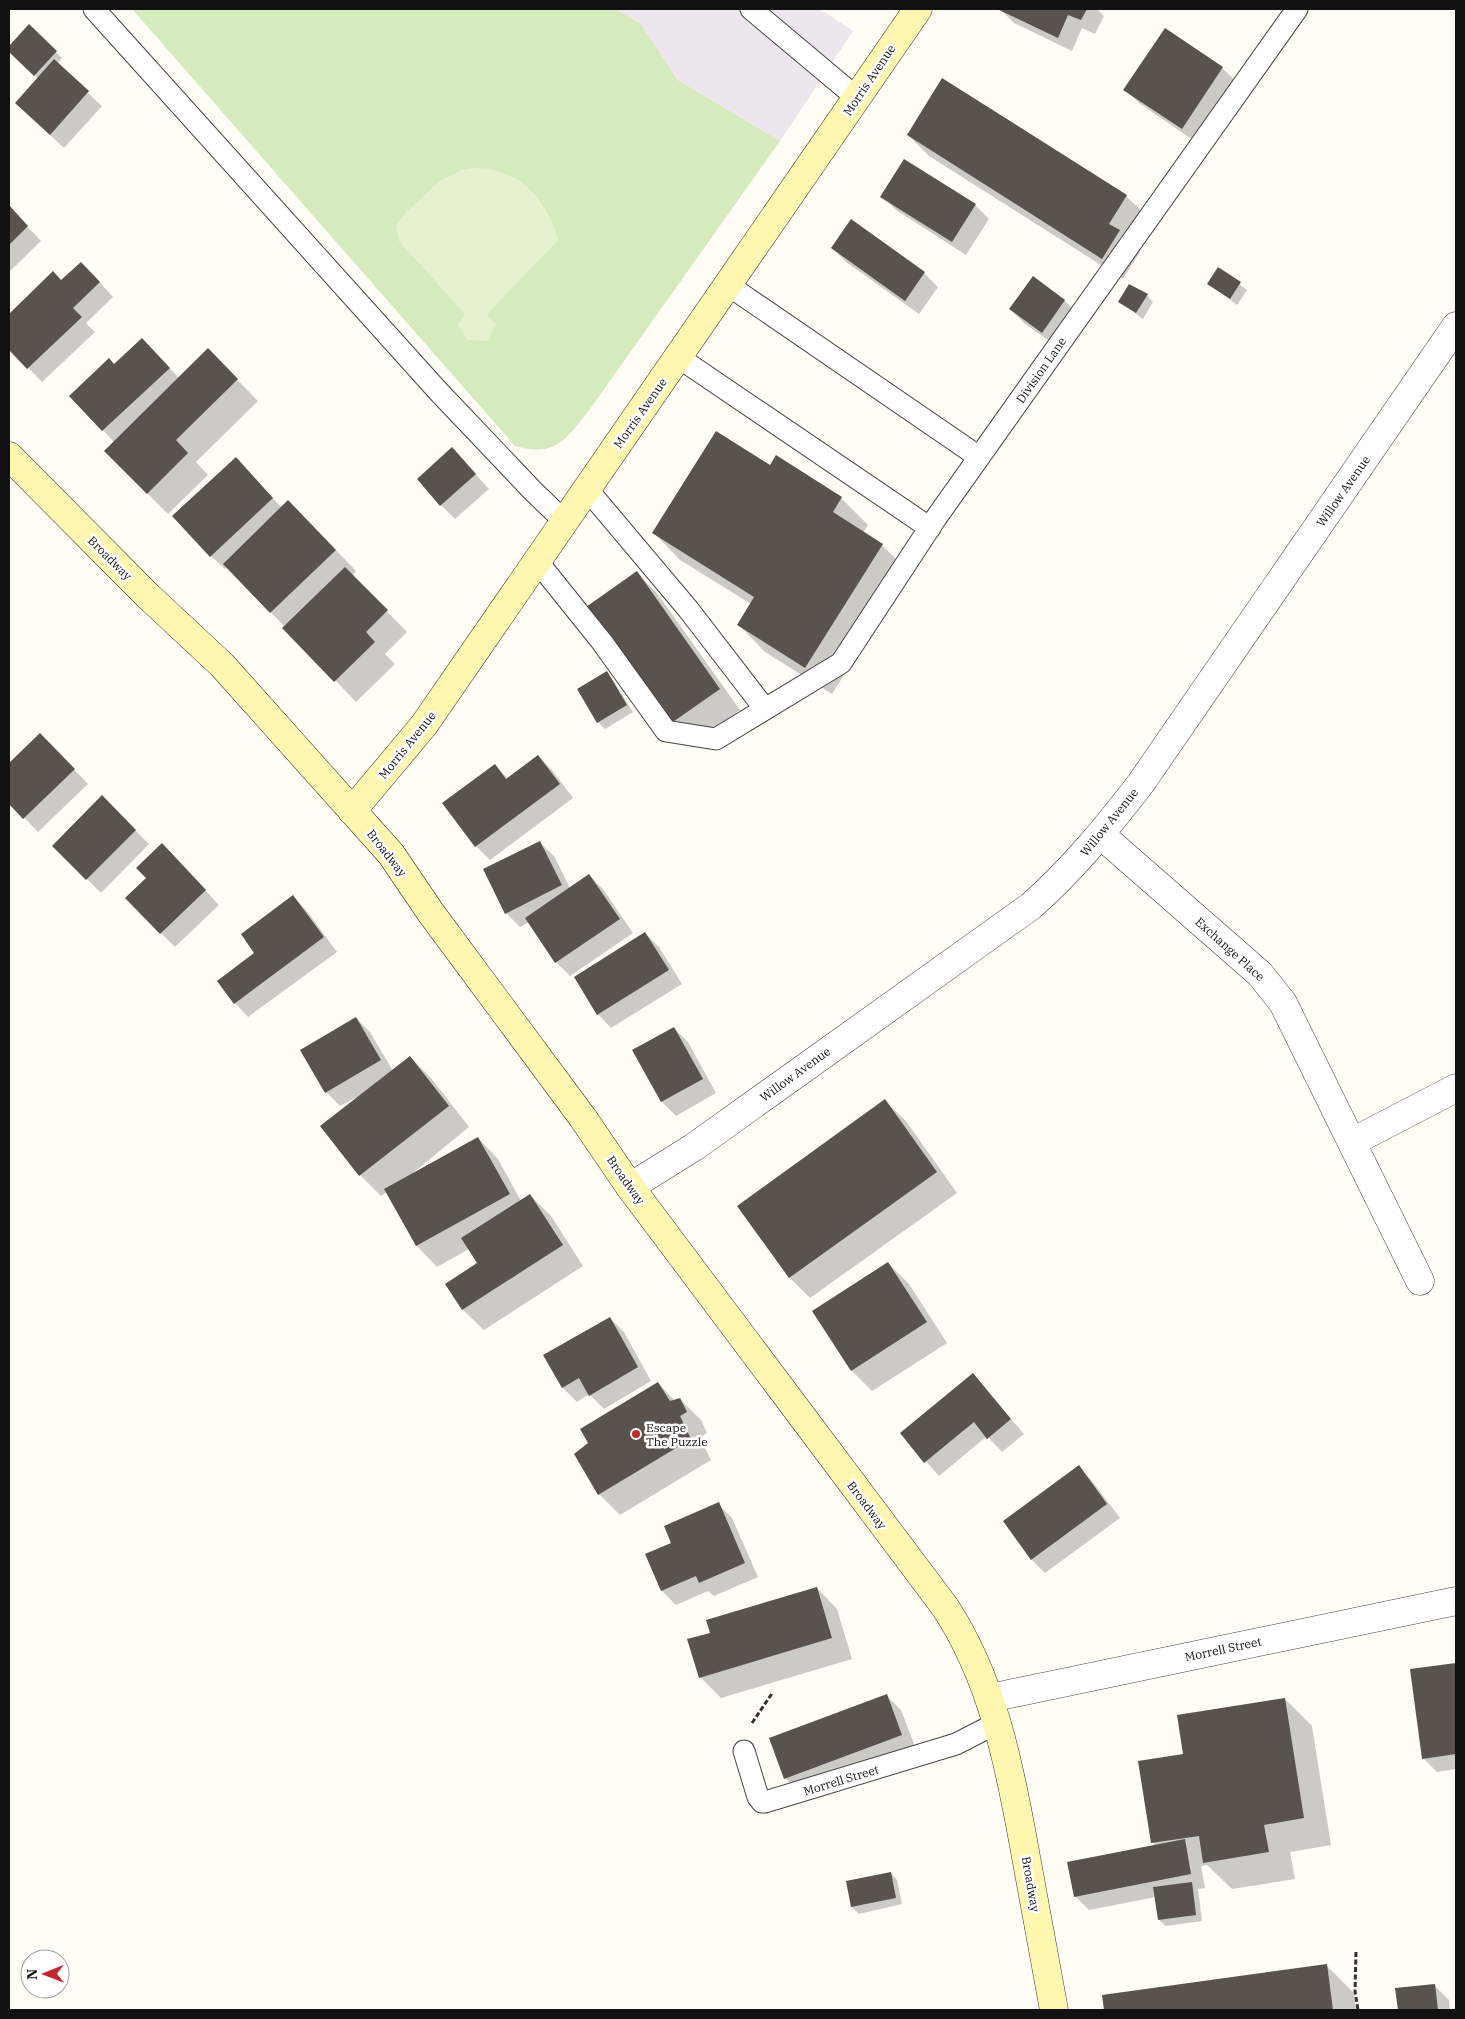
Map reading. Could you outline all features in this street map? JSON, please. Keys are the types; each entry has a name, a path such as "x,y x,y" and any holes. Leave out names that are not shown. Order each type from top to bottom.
{"street":[{"name":"Morris Avenue","path":"352,810 424,726 918,9"},
{"name":"Willow Avenue","path":"630,1187 694,1147 1031,906 1052,888 1101,835 1141,783 1456,326"},
{"name":"Broadway","path":"9,456 147,595 222,665 391,854 437,921 583,1118 630,1187 837,1465 940,1599 954,1621 994,1711 1013,1784 1054,2010"},
{"name":"Exchange Place","path":"1101,835 1260,974 1283,1003 1420,1281"},
{"path":"1352,1142 1456,1088"},
{"name":"Morrell Street","path":"994,1711 1456,1601"}],"lane":[{"path":"94,9 438,391 564,521"},
{"path":"751,9 857,98"},
{"name":"Division Lane","path":"537,562 602,642 666,730 716,739 841,663 979,457 1297,9"},
{"path":"728,285 979,457"},
{"path":"678,357 930,528"},
{"path":"587,489 682,601 765,709"},
{"name":"Morrell Street","path":"744,1751 758,1796 762,1802 765,1802 956,1744 994,1711"}],"path":[{"path":"744,1751 744,1736 773,1692"},
{"path":"1356,1952 1355,1991 1358,2010"}],"shaded area":[{"path":"616,9 820,9 853,31 780,141 678,80 641,24"}],"green space":[{"path":"132,9 616,9 641,24 678,80 780,141 574,429 567,437 551,447 529,449 515,446"},
{"path":"474,168 490,169 504,173 528,189 538,199 546,212 558,240 487,314 496,325 487,341 468,340 458,325 465,314 399,241 396,225 405,213 440,181 462,170"}],"building":[{"path":"997,9 1087,9 1081,20 1068,15 1058,38"},
{"path":"29,24 57,51 34,76 9,52 9,46"},
{"path":"1165,28 1223,67 1182,129 1123,90"},
{"path":"54,59 89,91 50,135 15,103"},
{"path":"942,78 1127,195 1109,224 1120,230 1102,259 907,135"},
{"path":"904,159 976,204 952,242 880,197"},
{"path":"9,205 28,226 9,245"},
{"path":"851,219 925,272 905,301 831,248"},
{"path":"81,262 100,282 73,308 82,317 27,369 9,350 9,314 53,271 61,280"},
{"path":"1218,267 1241,282 1230,299 1207,284"},
{"path":"1033,276 1065,300 1042,333 1009,309"},
{"path":"1129,284 1148,294 1136,313 1118,302"},
{"path":"142,338 170,368 102,431 69,396 109,358 114,364"},
{"path":"208,348 238,379 176,440 188,453 147,494 104,451"},
{"path":"716,431 770,465 776,455 842,497 833,512 883,544 805,668 737,625 754,597 652,533"},
{"path":"452,447 476,474 440,506 417,479"},
{"path":"236,457 273,498 210,557 172,516"},
{"path":"288,500 336,550 270,613 223,564"},
{"path":"345,567 388,610 366,632 375,642 334,682 282,628"},
{"path":"637,571 720,689 670,724 586,607"},
{"path":"607,671 627,705 597,723 577,689"},
{"path":"40,733 75,769 23,819 9,804 9,763"},
{"path":"538,755 560,784 475,847 442,803 495,764 506,779"},
{"path":"102,795 136,830 86,880 52,846"},
{"path":"540,841 562,885 505,914 483,869"},
{"path":"162,843 206,890 160,934 125,898 146,878 136,868"},
{"path":"589,874 620,919 555,963 525,918"},
{"path":"293,895 324,937 234,1004 217,981 254,953 241,934"},
{"path":"645,932 669,970 597,1015 574,977"},
{"path":"356,1017 381,1060 325,1093 300,1050"},
{"path":"674,1027 703,1079 661,1102 632,1050"},
{"path":"410,1056 449,1106 359,1176 320,1126"},
{"path":"885,1099 937,1172 789,1278 737,1206"},
{"path":"478,1137 510,1194 416,1246 384,1189"},
{"path":"530,1194 563,1245 462,1310 445,1284 477,1263 461,1238"},
{"path":"888,1262 927,1322 851,1371 812,1311"},
{"path":"610,1317 638,1367 589,1396 579,1378 562,1388 543,1355"},
{"path":"973,1373 1011,1419 987,1439 974,1422 924,1463 900,1433"},
{"name":"Escape The Puzzle","path":"658,1382 670,1401 680,1398 687,1412 680,1416 691,1439 598,1495 574,1454 588,1443 580,1429"},
{"path":"1079,1465 1107,1504 1031,1560 1003,1521"},
{"path":"719,1502 745,1563 699,1583 696,1576 661,1591 645,1554 671,1543 664,1526"},
{"path":"817,1587 832,1638 699,1678 687,1639 710,1633 706,1620"},
{"path":"1456,1663 1456,1754 1422,1759 1410,1669"},
{"path":"887,1694 902,1735 784,1779 769,1738"},
{"path":"1285,1698 1304,1818 1264,1825 1269,1852 1203,1863 1199,1836 1151,1843 1138,1761 1183,1754 1177,1715"},
{"path":"1185,1839 1191,1874 1074,1897 1067,1862"},
{"path":"891,1872 896,1898 851,1907 846,1881"},
{"path":"1192,1882 1196,1915 1158,1920 1153,1887"},
{"path":"1327,1964 1333,2010 1104,2010 1102,1995"},
{"path":"1435,1984 1438,2010 1398,2010 1395,1988"}],"place":[{"name":"Escape The Puzzle","path":"636,1434"}]}
